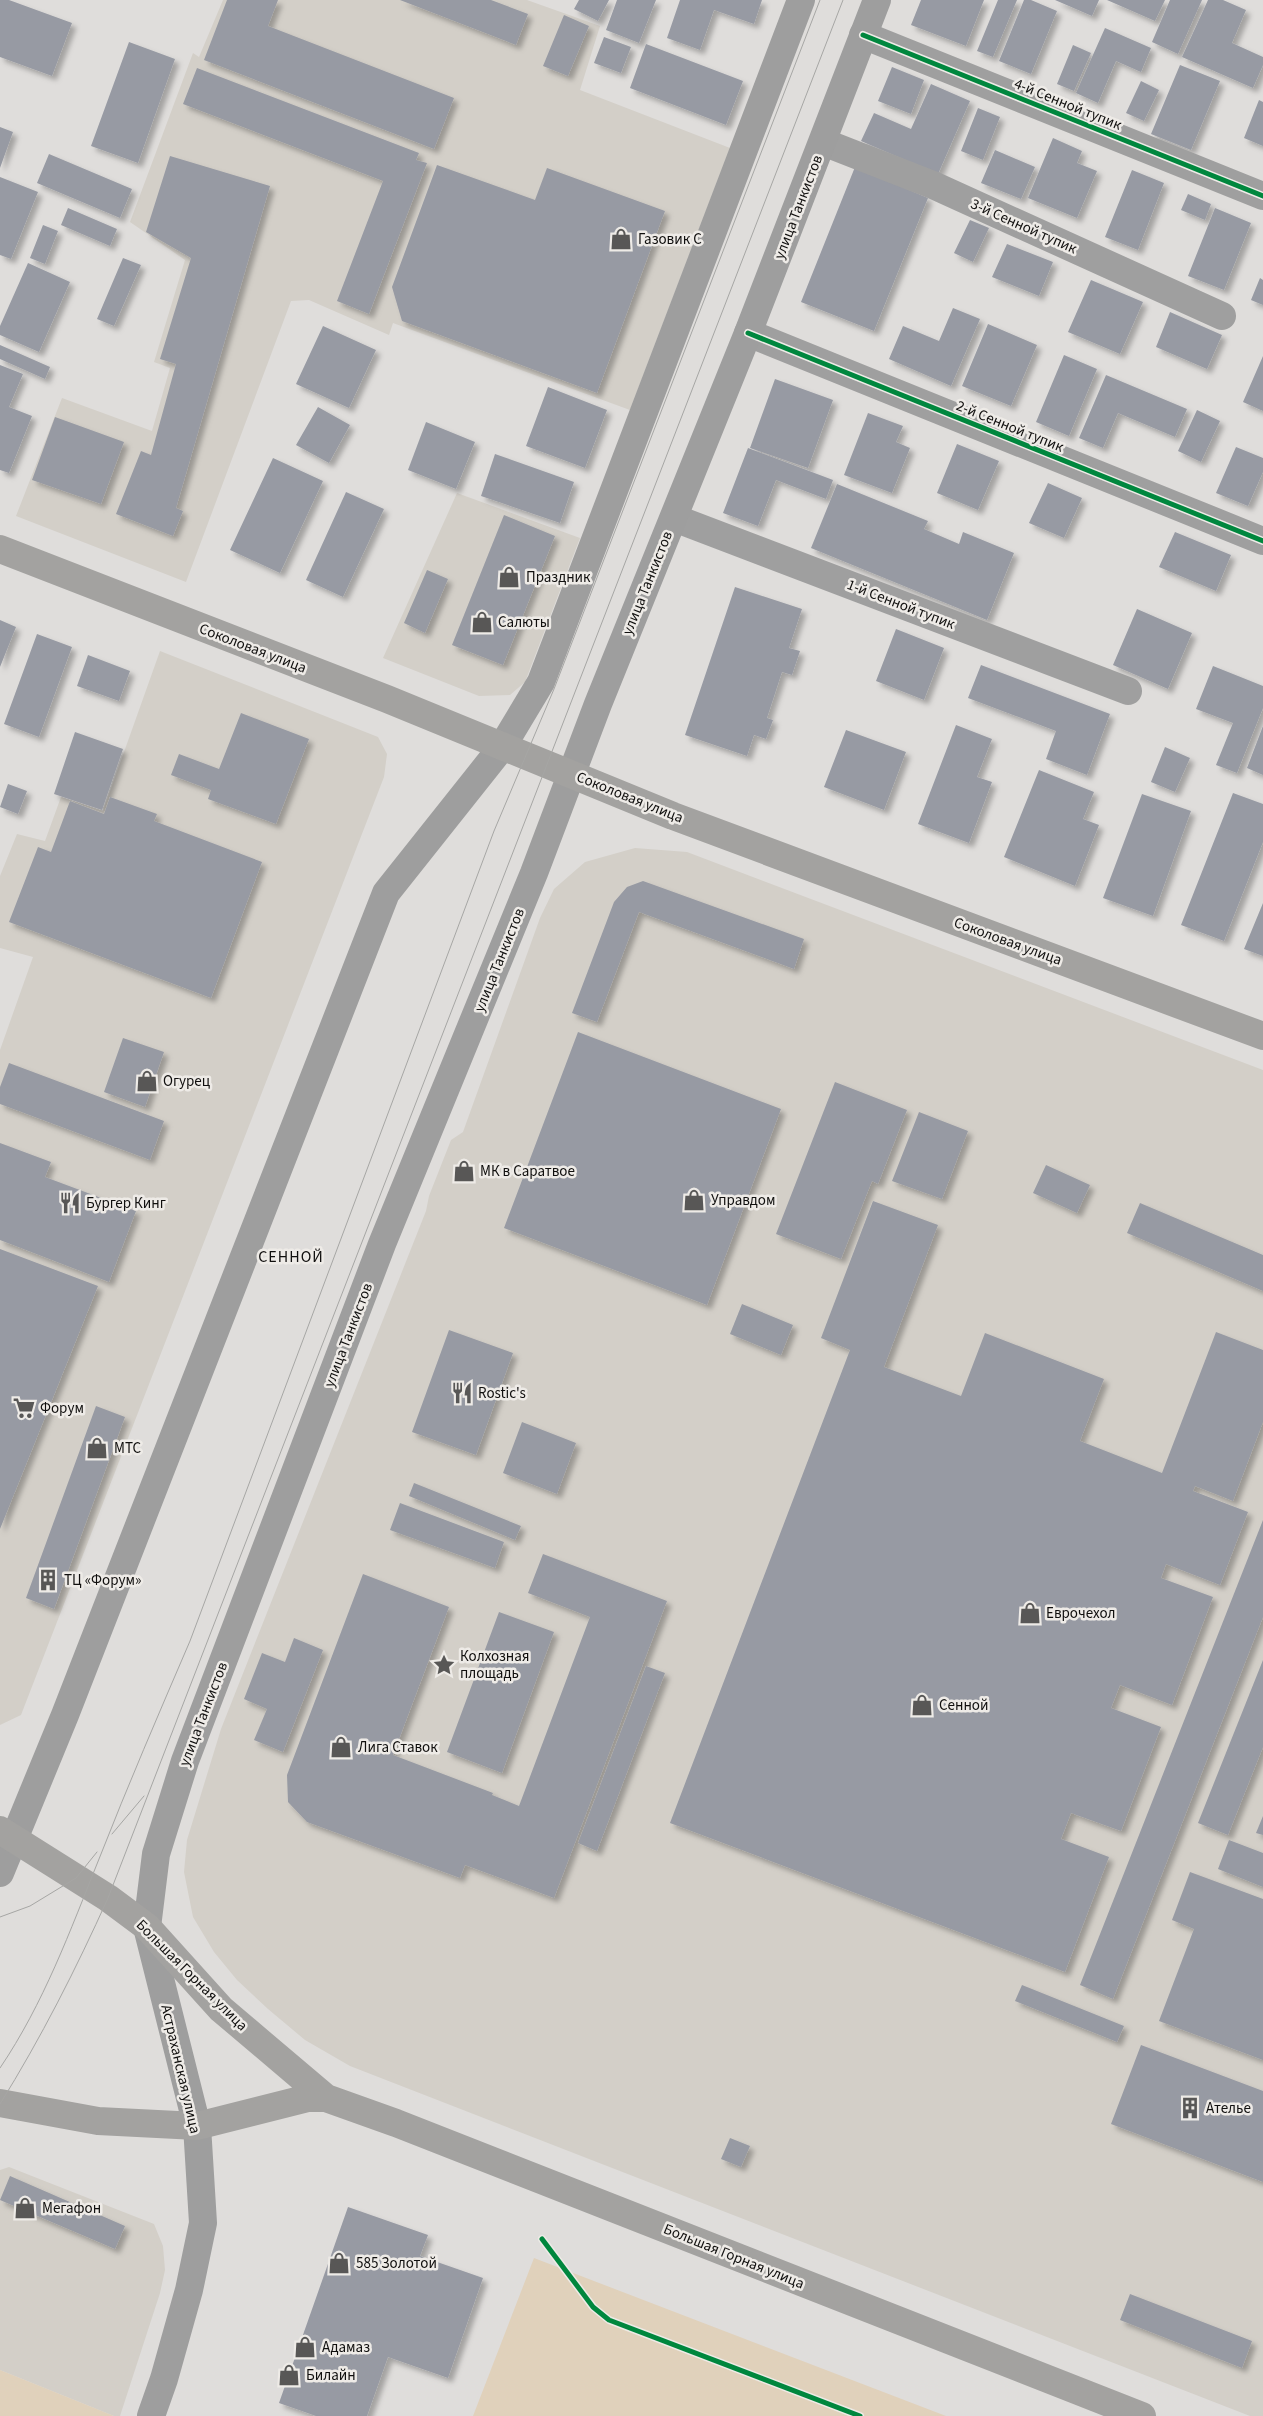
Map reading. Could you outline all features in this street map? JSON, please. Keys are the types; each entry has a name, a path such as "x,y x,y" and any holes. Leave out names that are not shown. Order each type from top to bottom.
{"main road":[{"path":"0,1873 7,1834 66,1715 386,893 502,747 541,682 801,0"},
{"name":"улица Танкистов","path":"147,1927 156,1854 185,1761 382,1244 748,333 877,0"},
{"name":"Соколовая улица","path":"0,550 387,699 673,816 1263,1036"},
{"name":"Большая Горная улица","path":"7,1834 108,1898 147,1927 221,2009 326,2098"},
{"name":"Астраханская улица","path":"147,1927 196,2126 203,2223 190,2290 151,2416"},
{"name":"Большая Горная улица","path":"0,2104 98,2120 196,2126 308,2098 326,2098 396,2123 1142,2416"}],"street":[{"name":"4-й Сенной тупик","path":"863,35 1263,196"},
{"name":"3-й Сенной тупик","path":"823,142 933,185 1222,316"},
{"name":"2-й Сенной тупик","path":"748,333 1263,541"},
{"name":"1-й Сенной тупик","path":"674,518 1128,691"}],"shaded area":[{"path":"223,0 527,0 600,26 580,90 730,148 630,410 393,323 389,335 309,300 291,301 186,582 16,516 62,398 152,431 170,368 154,362 185,260 130,222 193,53 199,57"},
{"path":"457,493 580,538 525,682 510,695 479,696 383,658"},
{"path":"160,651 378,737 387,754 384,777 21,1715 0,1725 0,1050 33,957 0,948 0,876 17,834 45,841 61,797 103,811"},
{"path":"635,848 687,852 1263,1070 1263,2416 1250,2416 350,2066 305,2040 237,1980 214,1952 193,1917 184,1872 187,1840 221,1729 426,1211 429,1196 451,1140 463,1132 540,918 554,889 585,862"},
{"path":"9,2167 154,2224 163,2246 165,2270 160,2293 120,2416 114,2416 0,2370 0,2170"},
{"path":"534,2258 946,2416 473,2416"},
{"path":"0,2370 114,2416 0,2416"}],"building":[{"path":"0,0 9,0 72,23 52,76 0,57"},
{"path":"227,0 278,0 268,26 454,98 434,149 204,60"},
{"path":"400,0 491,0 528,14 516,45"},
{"path":"579,0 609,0 598,21 574,9"},
{"path":"617,0 656,0 639,43 606,30"},
{"path":"680,0 762,0 754,24 714,10 700,50 667,38"},
{"path":"921,0 984,0 966,46 911,25"},
{"path":"998,0 1017,0 993,57 977,51"},
{"path":"1024,0 1031,0 1057,11 1031,74 999,61"},
{"path":"1055,0 1099,0 1092,16"},
{"path":"1107,0 1165,0 1155,21"},
{"path":"1170,0 1202,0 1178,54 1152,42"},
{"path":"1208,0 1223,0 1246,10 1232,43 1263,57 1263,65 1253,88 1182,57"},
{"path":"564,15 589,26 568,76 543,66"},
{"path":"1105,28 1151,48 1141,72 1116,61 1098,103 1076,93"},
{"path":"604,37 631,47 621,73 594,63"},
{"path":"129,42 175,59 138,163 91,146"},
{"path":"646,44 743,81 726,125 630,88"},
{"path":"1073,45 1091,53 1074,91 1057,84"},
{"path":"1180,65 1220,81 1191,150 1151,134"},
{"path":"892,67 924,80 911,114 878,101"},
{"path":"197,68 419,153 416,160 427,163 369,314 337,301 383,181 183,104"},
{"path":"1141,81 1159,90 1144,121 1126,113"},
{"path":"931,84 970,101 938,174 861,141 874,113 911,129"},
{"path":"1259,100 1263,102 1263,146 1244,138"},
{"path":"978,108 1000,117 983,160 961,151"},
{"path":"0,127 13,132 0,168"},
{"path":"1053,138 1082,151 1077,163 1097,171 1077,218 1028,198"},
{"path":"995,150 1035,167 1021,199 981,183"},
{"path":"49,154 132,189 120,218 37,183"},
{"path":"170,156 270,186 176,508 183,511 173,536 116,514 141,451 151,455 176,364 160,359 191,258 146,232"},
{"path":"437,165 535,200 547,168 665,211 597,393 402,321 392,287"},
{"path":"855,167 928,198 874,331 801,302"},
{"path":"1132,170 1164,183 1138,250 1105,237"},
{"path":"0,177 38,192 11,259 0,255"},
{"path":"1188,194 1211,204 1205,220 1181,210"},
{"path":"68,208 117,229 110,246 61,225"},
{"path":"1215,208 1251,223 1224,290 1188,276"},
{"path":"970,220 989,228 973,262 954,253"},
{"path":"43,225 58,231 45,264 30,258"},
{"path":"1007,244 1053,262 1039,296 992,277"},
{"path":"123,258 141,265 114,326 97,319"},
{"path":"28,263 70,282 39,352 0,335 0,326"},
{"path":"1260,278 1263,280 1263,305 1251,300"},
{"path":"1091,280 1143,302 1120,354 1068,332"},
{"path":"953,308 980,319 951,386 889,359 903,326 939,341"},
{"path":"1170,312 1222,335 1207,369 1156,347"},
{"path":"988,324 1037,345 1011,406 962,386"},
{"path":"323,326 376,350 349,408 296,384"},
{"path":"0,345 50,367 45,379 0,359"},
{"path":"1064,355 1097,369 1069,436 1036,422"},
{"path":"1263,356 1263,411 1243,402"},
{"path":"0,365 23,374 9,407 32,416 9,473 0,470"},
{"path":"1106,375 1187,409 1175,437 1118,413 1103,448 1079,438"},
{"path":"775,379 833,400 808,468 750,448"},
{"path":"548,387 607,410 585,468 526,446"},
{"path":"318,407 350,425 329,463 296,445"},
{"path":"1197,410 1220,421 1201,462 1178,451"},
{"path":"868,413 903,426 896,442 910,448 892,493 844,475"},
{"path":"55,417 124,442 101,504 32,480"},
{"path":"426,422 475,442 456,489 408,470"},
{"path":"957,444 999,461 978,510 937,493"},
{"path":"1236,447 1263,458 1263,472 1248,506 1216,493"},
{"path":"748,448 833,480 826,499 776,480 758,526 723,513"},
{"path":"495,454 574,482 560,523 481,496"},
{"path":"273,458 323,481 280,573 230,550"},
{"path":"1048,483 1082,498 1064,538 1029,523"},
{"path":"837,484 928,521 924,529 959,544 963,532 1014,553 987,620 811,548"},
{"path":"346,492 384,509 343,597 306,580"},
{"path":"504,515 555,536 503,665 452,645"},
{"path":"1175,532 1231,555 1216,591 1159,567"},
{"path":"427,570 448,579 425,633 404,623"},
{"path":"735,587 802,609 789,648 800,651 792,675 782,672 767,718 773,720 766,739 754,735 747,756 685,735"},
{"path":"1137,609 1192,633 1168,689 1113,665"},
{"path":"0,620 16,627 0,667"},
{"path":"896,629 944,648 924,700 876,681"},
{"path":"37,634 72,647 39,737 4,724"},
{"path":"88,655 130,671 119,701 77,686"},
{"path":"981,665 1110,714 1087,775 1046,759 1056,731 968,698"},
{"path":"1213,666 1263,686 1263,708 1237,773 1216,765 1233,723 1196,709"},
{"path":"241,713 309,739 276,824 208,799 211,790 171,775 179,754 219,769"},
{"path":"956,725 992,739 977,777 992,782 969,843 918,824"},
{"path":"1263,726 1263,775 1247,768"},
{"path":"846,730 906,752 884,810 824,787"},
{"path":"75,732 123,749 102,810 54,794"},
{"path":"1165,747 1190,758 1175,792 1151,782"},
{"path":"1039,770 1094,792 1083,819 1099,825 1075,886 1004,857"},
{"path":"8,784 27,791 18,814 0,807"},
{"path":"1233,793 1263,804 1263,842 1224,941 1181,925"},
{"path":"1142,794 1191,811 1153,916 1103,898"},
{"path":"110,797 157,814 154,821 262,862 211,998 9,922 38,847 51,852 70,801 104,814"},
{"path":"643,881 804,939 794,969 639,912 597,1022 572,1013 614,902 627,887"},
{"path":"1263,903 1263,956 1244,949"},
{"path":"578,1032 781,1109 707,1305 504,1228"},
{"path":"123,1038 164,1052 145,1107 104,1092"},
{"path":"9,1063 164,1121 150,1160 0,1104 0,1087"},
{"path":"835,1082 907,1110 878,1184 872,1181 841,1259 776,1234"},
{"path":"919,1112 968,1131 942,1199 892,1181"},
{"path":"0,1143 51,1162 45,1177 136,1211 109,1282 0,1240"},
{"path":"1046,1165 1090,1185 1077,1213 1033,1193"},
{"path":"873,1201 938,1225 884,1367 961,1396 985,1333 1104,1379 1080,1441 1162,1473 1216,1332 1263,1350 1263,1422 1233,1501 1195,1486 1193,1491 1248,1512 1220,1585 1166,1564 1161,1578 1213,1597 1172,1705 1120,1685 1111,1708 1161,1727 1121,1831 1071,1813 1061,1839 1109,1857 1065,1972 670,1823 850,1350 821,1338"},
{"path":"1140,1203 1263,1255 1263,1291 1127,1233"},
{"name":"Форум","path":"0,1249 98,1286 0,1529"},
{"path":"742,1304 793,1325 781,1355 730,1334"},
{"name":"Rostic's","path":"449,1330 513,1353 476,1455 412,1432"},
{"path":"96,1406 125,1417 54,1609 26,1598"},
{"path":"522,1422 576,1443 557,1494 503,1473"},
{"path":"414,1483 521,1526 515,1540 409,1496"},
{"path":"400,1503 504,1542 495,1568 390,1530"},
{"path":"1263,1520 1263,1617 1113,1999 1080,1985"},
{"path":"543,1554 667,1601 554,1898 465,1865 460,1878 307,1822 288,1802 287,1775 363,1574 449,1607 393,1755 493,1793 492,1795 519,1806 590,1617 528,1593"},
{"path":"499,1612 554,1632 502,1773 447,1752"},
{"path":"294,1638 323,1650 283,1752 254,1740 267,1709 244,1699 262,1653 285,1662"},
{"path":"1263,1660 1263,1747 1228,1835 1198,1823"},
{"path":"646,1666 665,1673 597,1851 578,1843"},
{"path":"1263,1816 1263,1835 1256,1833"},
{"path":"1229,1840 1263,1853 1263,1887 1218,1869"},
{"path":"1190,1872 1263,1899 1263,2060 1159,2021 1194,1929 1172,1920"},
{"path":"1022,1985 1124,2026 1117,2042 1015,2001"},
{"name":"Ателье","path":"1141,2045 1263,2091 1263,2182 1111,2124"},
{"path":"730,2138 750,2146 741,2167 721,2159"},
{"path":"10,2176 125,2226 115,2249 0,2200"},
{"path":"348,2207 428,2235 420,2256 483,2278 448,2378 388,2357 367,2416 316,2416 279,2403"},
{"path":"1130,2294 1252,2341 1242,2368 1120,2320"}],"tram line":[{"path":"0,2068 30,2018 55,1966 132,1776 190,1641 494,831 554,689 820,0"},
{"path":"0,2104 30,2054 57,2003 108,1898 843,0"},
{"path":"112,1834 144,1796"},
{"path":"0,1917 30,1906 76,1878 97,1852"}],"cycle path":[{"path":"863,35 1263,196"},
{"path":"748,333 1263,541"},
{"path":"542,2239 593,2307 609,2320 860,2416"}],"place":[{"name":"Газовик С","path":"621,239"},
{"name":"Праздник","path":"509,577"},
{"name":"Салюты","path":"482,622"},
{"name":"Огурец","path":"147,1081"},
{"name":"МК в Саратвое","path":"464,1171"},
{"name":"Управдом","path":"694,1200"},
{"name":"Бургер Кинг","path":"70,1203"},
{"name":"Rostic's","path":"462,1393"},
{"name":"Форум","path":"24,1408"},
{"name":"МТС","path":"97,1448"},
{"name":"ТЦ «Форум»","path":"48,1580"},
{"name":"Еврочехол","path":"1030,1613"},
{"name":"Колхозная площадь","path":"444,1665"},
{"name":"Сенной","path":"922,1705"},
{"name":"Лига Ставок","path":"341,1747"},
{"name":"Ателье","path":"1190,2108"},
{"name":"Мегафон","path":"25,2208"},
{"name":"585 Золотой","path":"339,2263"},
{"name":"Адамаз","path":"305,2347"},
{"name":"Билайн","path":"289,2375"}],"district":[{"name":"СЕННОЙ","path":"291,1256"}]}
